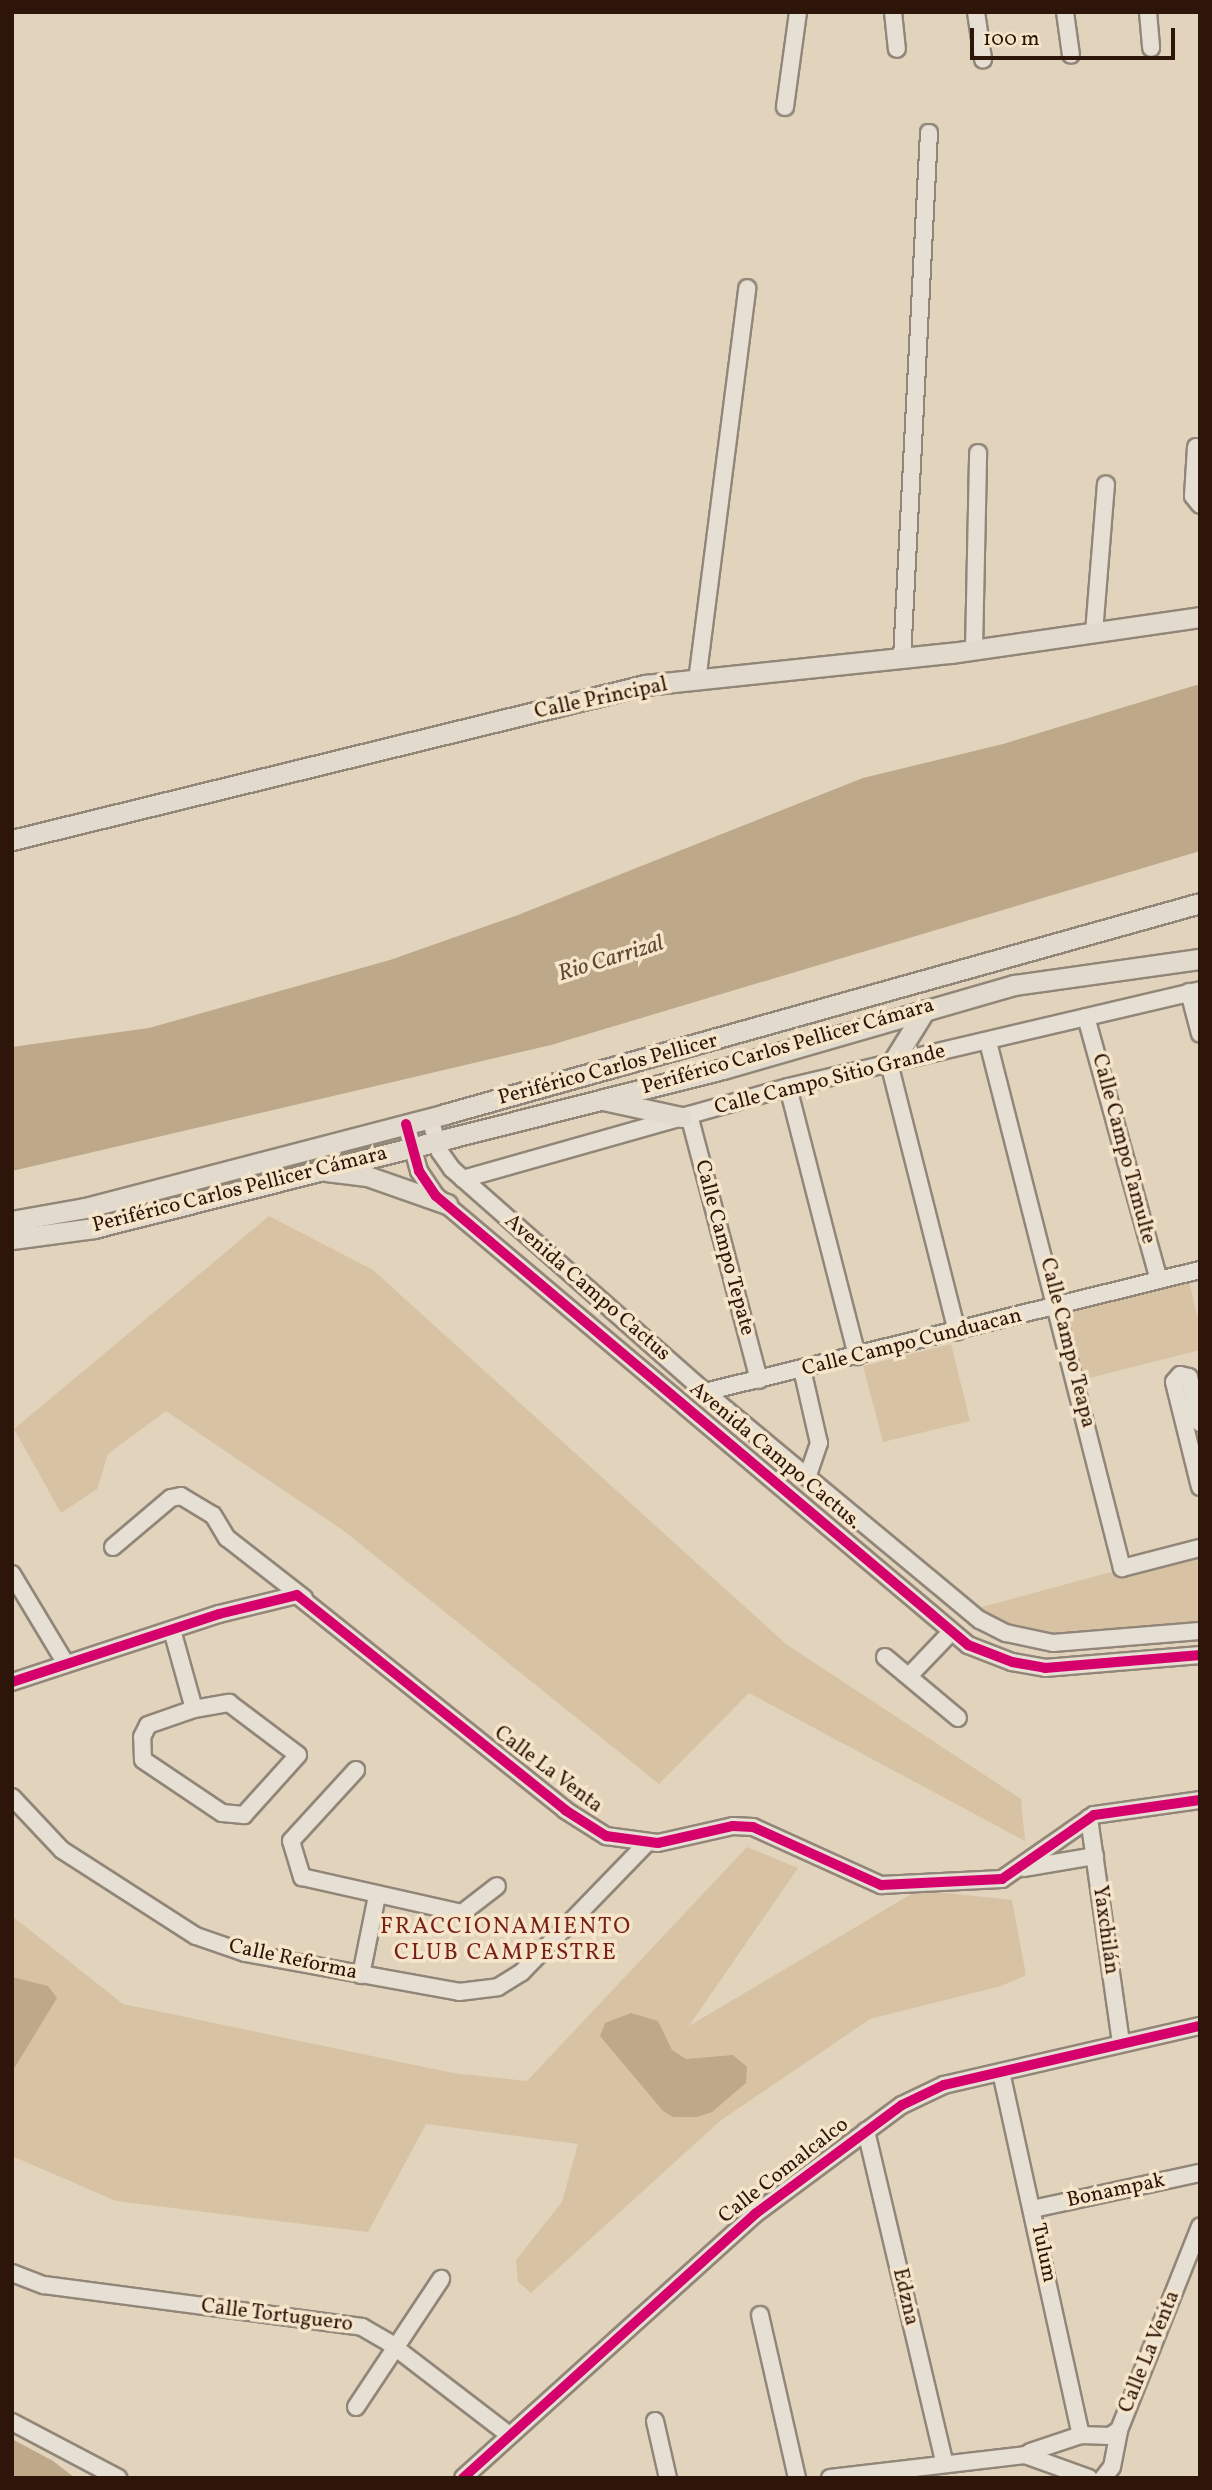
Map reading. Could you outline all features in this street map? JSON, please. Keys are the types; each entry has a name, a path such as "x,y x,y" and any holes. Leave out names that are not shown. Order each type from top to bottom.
{"main road":[{"name":"Calle Principal","path":"12,840 645,685 974,650 1200,617"},
{"name":"Periférico Carlos Pellicer","path":"12,1221 85,1208 406,1125 1200,903"},
{"name":"Periférico Carlos Pellicer Cámara","path":"12,1239 94,1228 312,1170 723,1069 1014,985 1200,959"},
{"path":"890,1063 925,1010"},
{"path":"598,1099 685,1116"},
{"path":"312,1170 367,1176 447,1204"}],"street":[{"path":"785,107 798,12"},
{"path":"893,12 897,49"},
{"path":"976,12 983,59"},
{"path":"1065,12 1071,55"},
{"path":"1148,12 1151,48"},
{"path":"902,658 929,133"},
{"path":"696,681 747,288"},
{"path":"1196,447 1193,496 1200,505"},
{"path":"974,650 978,453"},
{"path":"1094,633 1106,484"},
{"path":"1194,991 1200,1034"},
{"name":"Calle Campo Sitio Grande","path":"463,1179 788,1087 988,1042 1194,991"},
{"name":"Calle Campo Tamulte","path":"1086,1017 1159,1280"},
{"name":"Calle Campo Teapa","path":"988,1042 1058,1307 1122,1568 1200,1548"},
{"path":"890,1063 957,1332"},
{"path":"788,1087 857,1356"},
{"name":"Calle Campo Tepate","path":"685,1116 759,1380"},
{"name":"Avenida Campo Cactus","path":"430,1118 447,1164 463,1179 705,1392 808,1475 967,1611 1006,1633 1071,1643 1200,1631"},
{"name":"Avenida Campo Cactus.","path":"406,1125 426,1184 447,1204 951,1632 978,1650 1045,1668 1200,1655"},
{"name":"Calle Campo Cunduacan","path":"705,1392 1200,1270"},
{"path":"802,1369 819,1443 808,1475"},
{"path":"1200,1423 1189,1377 1180,1375 1174,1382 1200,1487"},
{"name":"Calle La Venta","path":"113,1548 171,1498 181,1496 213,1515 227,1538 565,1810 606,1836 647,1843 682,1840 733,1826 753,1827 881,1885 992,1881 1021,1869 1089,1818 1200,1800"},
{"path":"12,1574 66,1664"},
{"path":"12,1682 290,1595 304,1598"},
{"path":"172,1630 194,1709"},
{"path":"909,1676 951,1632"},
{"path":"885,1657 958,1718"},
{"path":"217,1701 229,1703 298,1755 244,1815 222,1813 143,1760 141,1743 148,1725 194,1709 217,1701"},
{"path":"356,1770 290,1846 302,1877 377,1896 463,1913 497,1886"},
{"name":"Calle Reforma","path":"12,1797 62,1850 185,1930 245,1953 459,1992 498,1987 535,1961 647,1843"},
{"name":"Yaxchilán","path":"1089,1818 1121,2043"},
{"path":"1021,1869 1095,1856"},
{"path":"361,1975 377,1896"},
{"name":"Calle Comalcalco","path":"463,2478 755,2214 866,2132 935,2088 1200,2026"},
{"name":"Tulum","path":"1001,2072 1081,2435"},
{"name":"Edzna","path":"866,2132 944,2462"},
{"name":"Bonampak","path":"1033,2209 1200,2173"},
{"name":"Calle La Venta","path":"1103,2478 1112,2467 1119,2430 1200,2226"},
{"name":"Calle Tortuguero","path":"12,2273 44,2285 352,2325 369,2330 509,2435"},
{"path":"356,2407 441,2279"},
{"path":"760,2315 797,2478"},
{"path":"655,2421 668,2478"},
{"path":"12,2422 118,2478"},
{"path":"1017,2455 1081,2435 1110,2436 1119,2430"},
{"path":"830,2478 1017,2455 1041,2457 1089,2478"}],"shaded area":[{"path":"269,1216 373,1270 786,1644 1021,1799 1025,1841 749,1693 659,1784 344,1531 166,1411 108,1454 97,1489 61,1513 14,1429"},
{"path":"1187,1273 1200,1327 1200,1350 1077,1381 1058,1307"},
{"path":"951,1344 970,1421 883,1442 863,1366"},
{"path":"1200,1548 1200,1630 1053,1643 967,1611"},
{"path":"747,1847 798,1868 689,2026 918,1890 1012,1900 1026,1975 1001,1986 870,2019 720,2121 531,2293 518,2282 516,2260 562,2202 578,2144 426,2124 368,2232 116,2201 12,2156 12,1916 123,2004 453,2073 527,2081"}],"water":[{"name":"Rio Carrizal","path":"1200,684 1200,851 551,1045 12,1171 12,1047 149,1028 390,960 518,915 863,778 1003,744"},
{"path":"12,1977 48,1986 57,1998 12,2072"},
{"path":"631,2013 658,2021 672,2050 686,2059 733,2055 747,2067 746,2083 712,2112 697,2117 673,2117 663,2111 600,2036 605,2023"},
{"path":"12,2439 53,2461 75,2478 12,2478"}],"cycle path":[{"path":"406,1124 419,1171 436,1196 968,1645 1012,1662 1045,1668 1200,1655"},
{"path":"12,1682 219,1614 297,1595 565,1810 606,1836 658,1843 733,1826 753,1827 881,1885 1002,1879 1094,1815 1200,1800"},
{"path":"463,2478 755,2214 902,2105 944,2085 1200,2026"}],"district":[{"name":"FRACCIONAMIENTO CLUB CAMPESTRE","path":"506,1940"}]}
